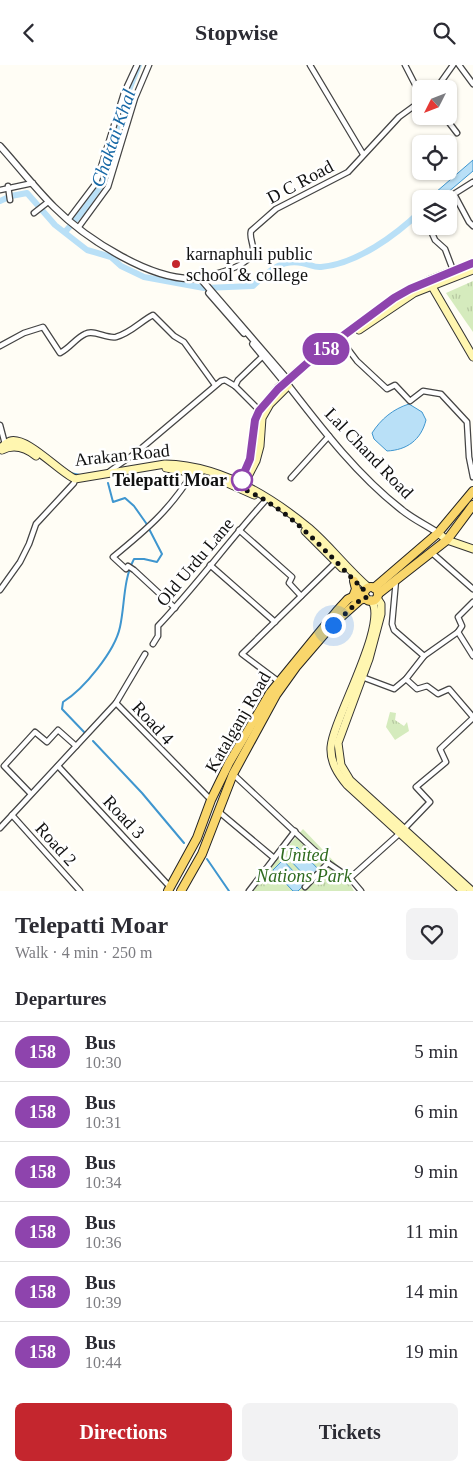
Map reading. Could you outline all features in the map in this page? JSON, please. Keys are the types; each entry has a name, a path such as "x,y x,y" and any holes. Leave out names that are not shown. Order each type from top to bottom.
{"main road":[{"path":"287,383 399,301 430,283 473,263"},
{"path":"241,486 250,459 255,420 287,383 313,358 394,298 430,283 473,270"},
{"path":"430,283 473,357"},
{"name":"Arakan Road","path":"2,448 10,441 18,441 30,447 74,481 164,468 193,472 241,486 265,501 307,533 354,581 371,594"},
{"name":"Arakan Road","path":"74,481 108,473 178,464 241,486 269,498 309,528 371,594"},
{"path":"371,594 438,533 473,491"},
{"path":"371,594 396,580 448,540 473,505"},
{"path":"438,533 448,540 473,549"},
{"path":"353,597 356,589 354,581"},
{"path":"371,594 381,604 381,614 361,677 332,740 332,760 337,773 347,785 472,891"},
{"name":"Katalganj Road","path":"170,889 197,838 211,800 234,755 278,681 337,611 353,597 371,594"},
{"name":"Katalganj Road","path":"181,891 202,853 233,774 276,695 296,667 349,609 371,594"},
{"path":"401,831 463,891"}],"street":[{"path":"68,220 96,183 124,93 136,65"},
{"path":"78,228 108,187 135,99 149,65"},
{"path":"310,65 363,154"},
{"path":"405,65 413,80"},
{"path":"442,80 453,65"},
{"path":"459,65 473,84"},
{"name":"D C Road","path":"197,278 238,266 248,260 253,251 251,231 267,215 304,194 341,177 399,117 412,108"},
{"path":"451,125 457,133"},
{"path":"0,146 48,202 78,228 120,255 154,270 180,277 197,278 222,304 287,383"},
{"path":"473,182 454,194 464,214 473,225"},
{"path":"0,190 33,183"},
{"path":"8,187 10,200"},
{"path":"34,213 48,202"},
{"path":"433,235 435,241 445,249 454,271"},
{"path":"222,304 287,383"},
{"path":"0,346 24,333 44,327 60,353 74,344 84,334 117,337 139,326 154,315 174,336 184,342 215,385"},
{"path":"342,341 357,361 386,389 395,385 408,400 423,391 442,394 467,422 469,457 473,477"},
{"path":"235,385 263,356"},
{"path":"108,473 137,452 215,385 225,380 235,385 262,412"},
{"name":"Lal Chand Road","path":"287,383 330,436 388,498 402,510 438,533"},
{"path":"467,422 473,418"},
{"path":"0,425 2,448"},
{"path":"290,478 330,436"},
{"path":"175,608 134,570 128,566 126,569 113,557 152,525 173,502 193,472"},
{"path":"0,590 20,562 36,524 74,481"},
{"name":"Old Urdu Lane","path":"152,644 158,636 158,626 265,501"},
{"path":"239,530 292,577 289,583 301,596"},
{"path":"431,552 473,589"},
{"path":"278,681 242,654 336,562"},
{"path":"210,565 275,622"},
{"path":"396,580 392,624 394,630 424,656"},
{"path":"361,677 392,690 406,679 424,656 458,632 462,626 458,617 473,602"},
{"path":"458,632 473,656"},
{"name":"Road 4","path":"145,654 116,703 211,800"},
{"path":"350,878 430,802 416,787 446,762 440,749 473,717 449,689 438,694 427,686 416,689 406,679"},
{"path":"0,827 116,703"},
{"path":"31,794 4,766 35,732 47,742 58,730 76,746"},
{"name":"Road 3","path":"58,766 170,889"},
{"path":"233,774 328,863 350,878 361,891"},
{"path":"218,811 274,858"},
{"name":"Road 2","path":"12,815 80,891"},
{"path":"249,891 296,831"},
{"path":"305,887 328,863"}],"green space":[{"path":"473,281 473,332 446,293"},
{"path":"390,712 396,713 395,720 404,726 407,722 409,731 395,740 386,727"},
{"name":"United Nations Park","path":"303,829 342,870 354,891 253,891 251,889"}],"water":[{"path":"473,160 473,171 451,190 438,190 450,180 457,180 457,174"},
{"path":"409,404 422,412 426,420 424,427 412,443 401,449 387,451 374,439 372,433 388,415"},
{"path":"297,847 319,870 309,880 287,857"},
{"path":"283,860 305,884 298,891 293,891 273,870"}],"waterway":[{"name":"Chaktai Khal","path":"65,232 83,211 101,185 125,100 139,65"},
{"name":"Chaktai Khal","path":"0,201 11,196 27,193 55,225 87,250 111,257 121,266 144,277 204,288 253,286 269,272 287,263 294,262 319,267 335,265 375,247 412,219"},
{"path":"87,474 106,471"},
{"path":"70,473 80,475"},
{"path":"85,733 62,709 63,702 98,669 117,637 126,584 134,559 157,562 162,554 146,523 134,506 125,498 113,502 108,483"},
{"path":"93,741 142,793 184,843"},
{"path":"207,859 229,891"}],"bus line":[{"name":"158","path":"238,487 250,459 255,420 259,411 278,389 313,358 394,298 430,280 473,263"}],"place":[{"name":"karnaphuli public school & college","path":"176,264"},
{"name":"Telepatti Moar","path":"242,480"}],"route":[{"path":"242,480 238,487 264,500 307,533 365,591 366,598 360,600 349,609 333,625"}]}
